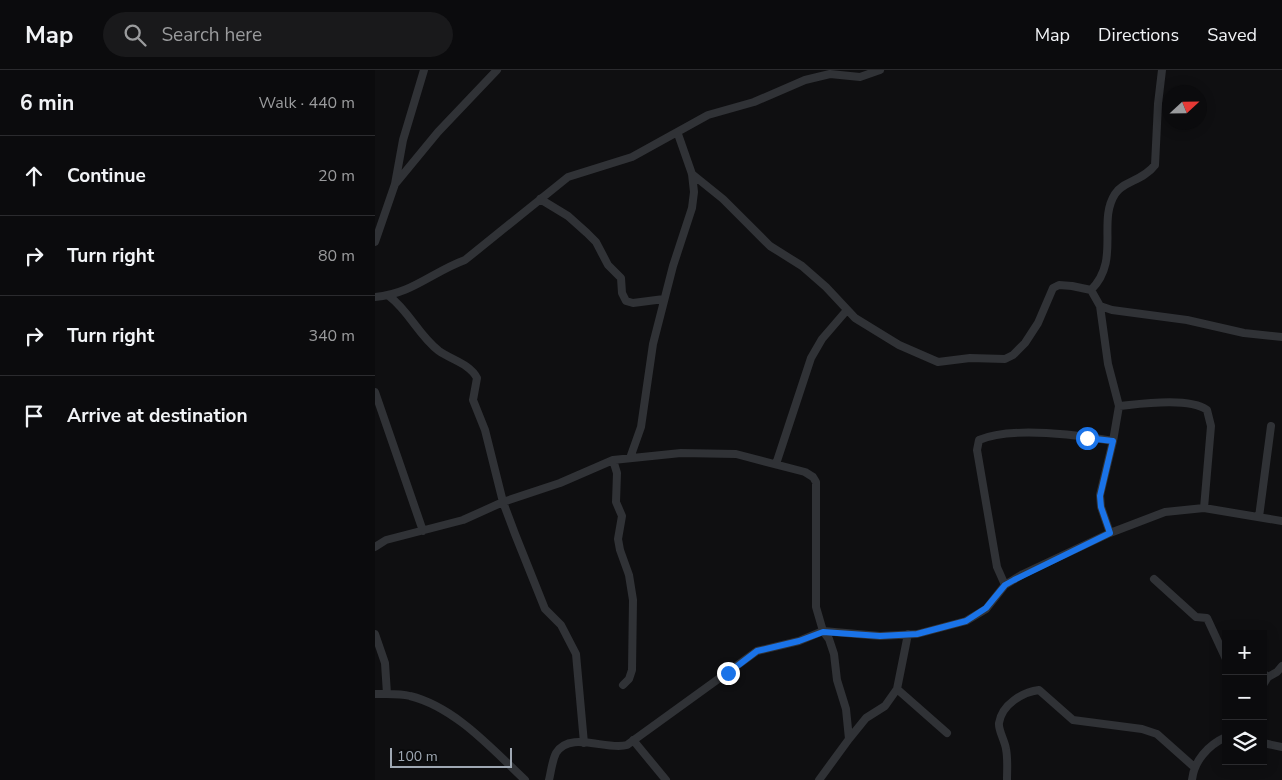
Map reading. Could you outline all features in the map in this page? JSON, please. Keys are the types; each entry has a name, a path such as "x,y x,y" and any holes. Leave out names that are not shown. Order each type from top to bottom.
{"street":[{"path":"375,242 395,184 403,140 424,70"},
{"path":"395,184 438,132 497,70"},
{"path":"375,297 404,292 452,264 465,260 568,177 633,157 653,144 678,134 708,115 754,102 805,80 830,74 860,77 880,70"},
{"path":"1091,290 1104,272 1109,246 1111,204 1115,194 1121,186 1138,180 1155,165 1157,104 1162,70"},
{"path":"630,458 641,427 647,394 649,368 664,299 692,208 694,192 691,174 678,134"},
{"path":"691,174 723,199 770,246 802,266 826,287 855,318 899,345 938,362 970,358 1005,358 1013,355 1025,343 1038,323 1053,288 1072,286 1091,290 1100,306 1108,364 1119,406 1100,496 1101,507 1110,533"},
{"path":"540,199 568,216 596,242 608,265 621,278 622,293 626,301 633,303 664,299"},
{"path":"389,296 402,306 438,350 475,372 477,378 473,400 485,430 503,502 545,609 561,625 575,654 584,743"},
{"path":"1100,306 1112,310 1187,320 1244,333 1282,337"},
{"path":"775,464 811,358 822,339 847,310"},
{"path":"375,392 423,531"},
{"path":"1119,406 1159,403 1195,405 1207,410 1211,426 1205,508"},
{"path":"1259,517 1271,426"},
{"path":"1005,585 997,566 977,450 979,440 1001,435 1039,433 1113,441"},
{"path":"375,547 386,540 463,520 503,502 560,483 613,460 681,453 736,454 805,472 813,477 816,482 816,607 823,632 829,639 834,654 837,680 846,709 849,739"},
{"path":"613,460 617,473 617,502 622,516 618,539 629,575 633,600 632,670 629,679 623,685"},
{"path":"549,780 555,755 559,748 575,742 617,748 633,740 757,651 799,641 823,632 880,636 908,634 966,621 978,615 1005,585 1110,533 1165,512 1205,508 1282,521"},
{"path":"1154,579 1196,617 1207,618 1222,650"},
{"path":"375,634 385,663 387,694"},
{"path":"819,780 866,718 885,706 897,690 908,634"},
{"path":"1267,675 1277,672 1282,666"},
{"path":"897,690 947,733"},
{"path":"1007,780 1007,750 999,724 1002,716 1014,700 1027,692 1039,690 1073,720 1142,729 1157,734 1193,766"},
{"path":"375,694 409,696 430,703 471,729 525,780"},
{"path":"1191,780 1193,766 1214,744 1222,739"},
{"path":"633,740 666,780"},
{"path":"1267,745 1282,747"}],"route":[{"path":"728,673 757,651 799,641 823,632 880,636 917,634 966,621 978,615 1005,585 1023,574 1110,533 1101,507 1100,496 1113,441 1087,438"}]}
